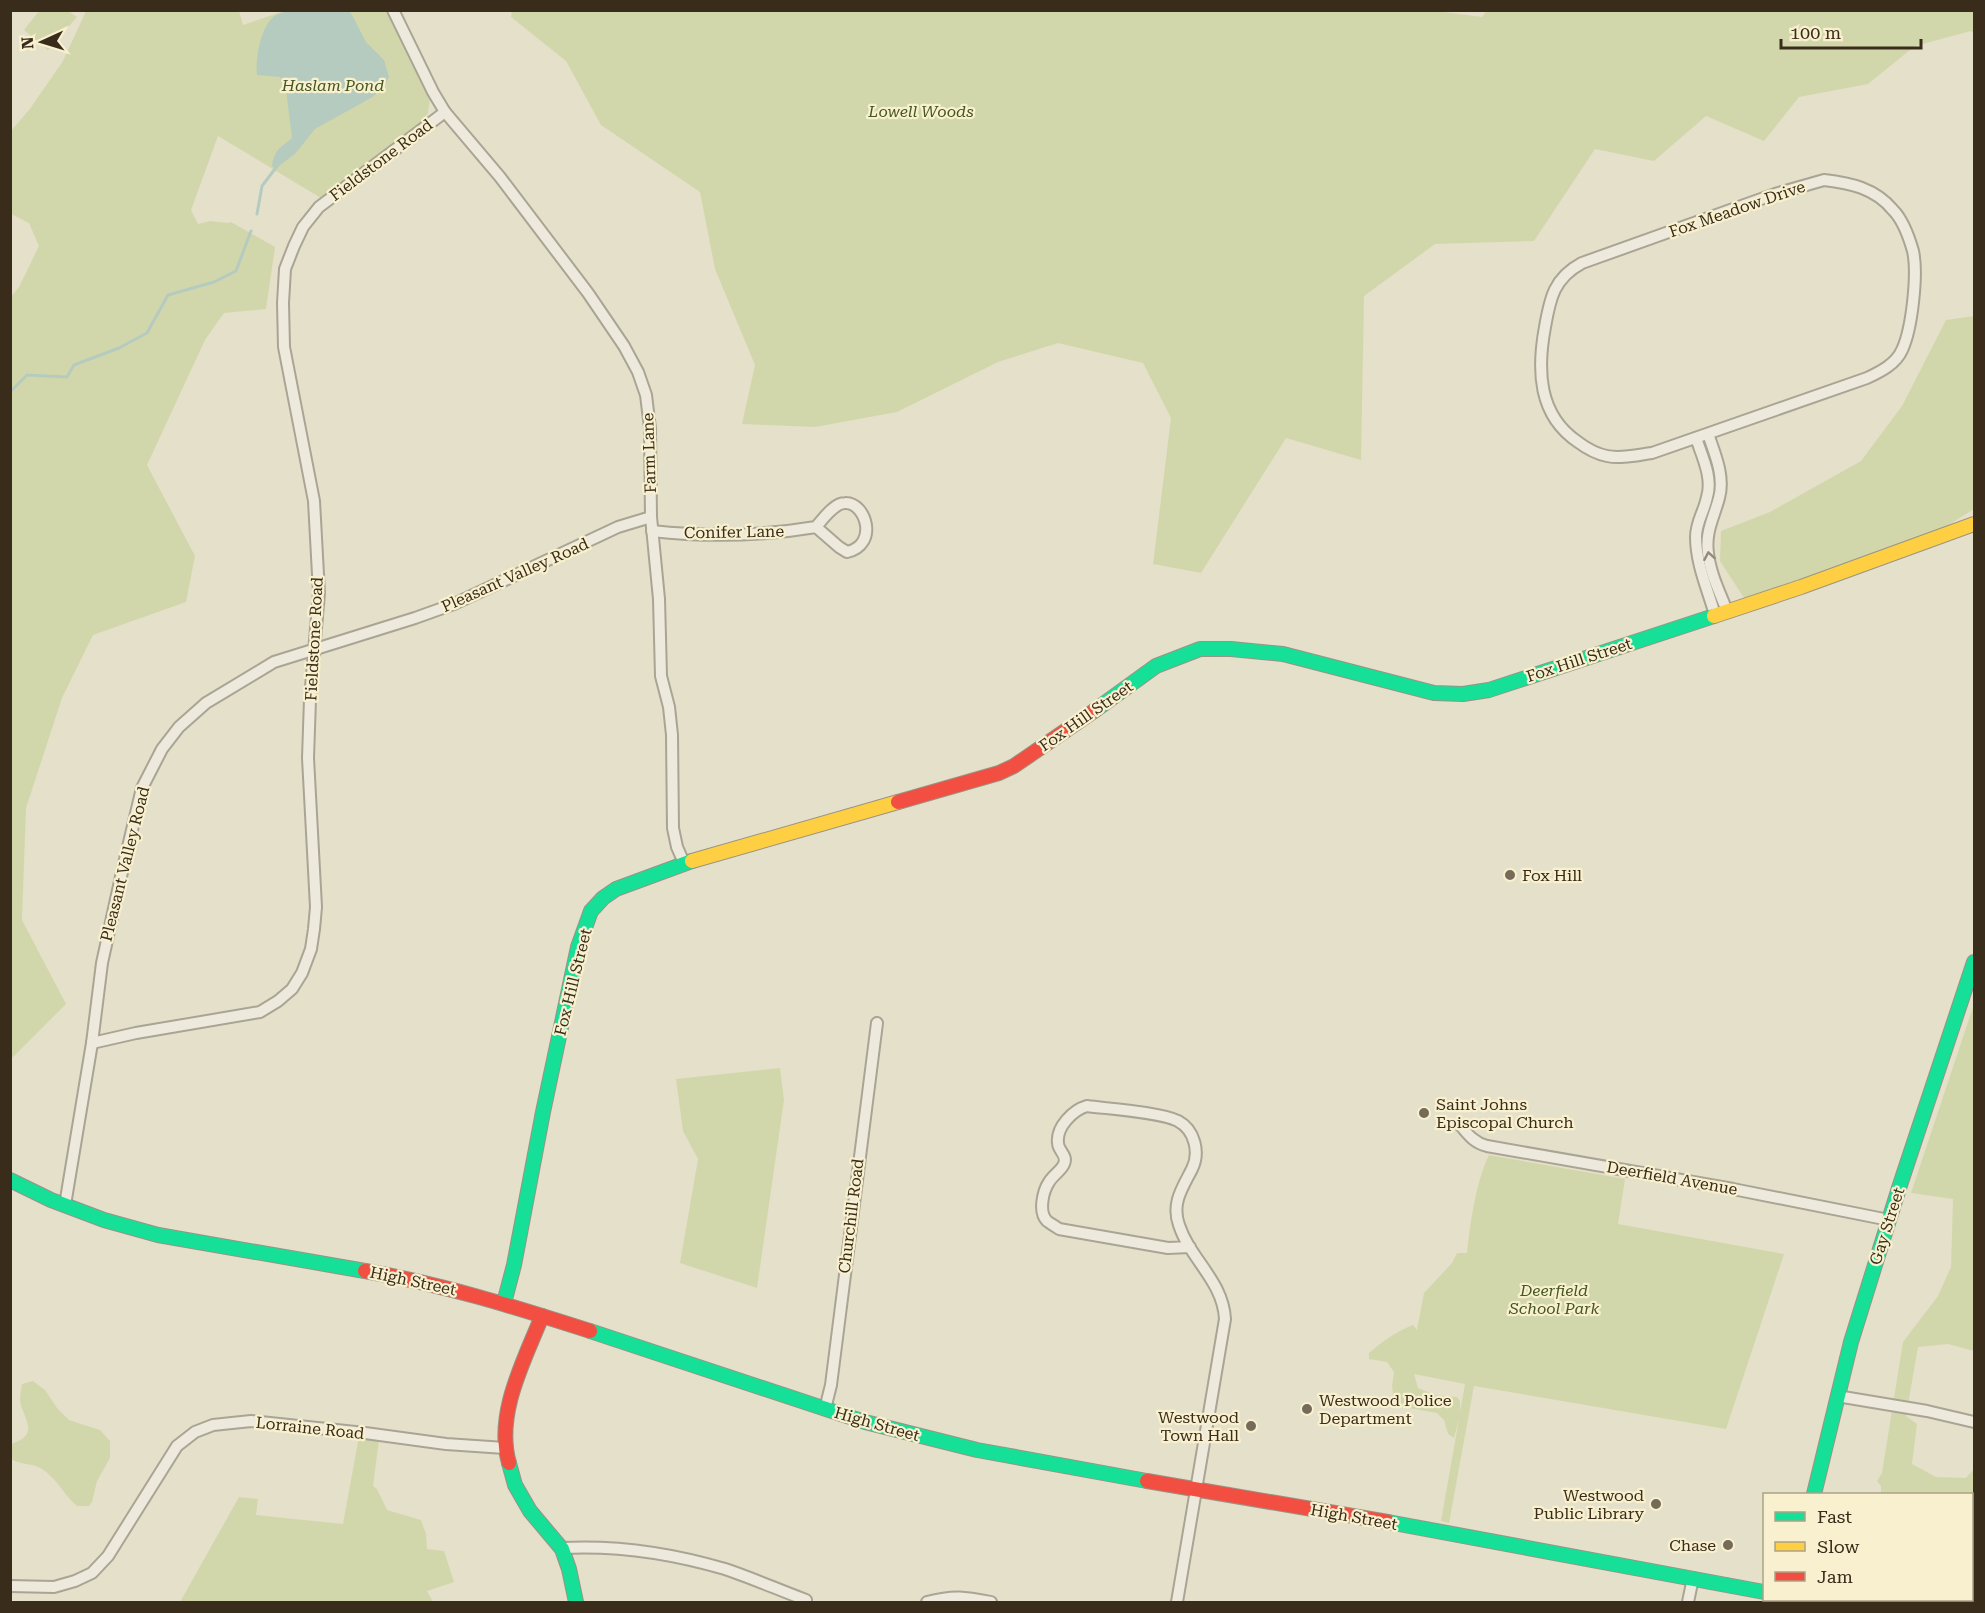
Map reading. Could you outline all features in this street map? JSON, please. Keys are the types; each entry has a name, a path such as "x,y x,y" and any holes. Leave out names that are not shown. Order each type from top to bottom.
{"street":[{"name":"Farm Lane","path":"393,10 433,92 446,112 502,180 588,293 624,346 638,372 646,395 650,428 651,517 659,599 661,676 669,707 672,735 674,828 677,847 684,863"},
{"name":"Fieldstone Road","path":"92,1043 146,1031 260,1012 292,989 302,973 311,948 316,907 308,758 318,593 314,501 284,347 285,269 303,227 319,207 446,112"},
{"name":"Fox Meadow Drive","path":"1824,180 1836,181 1850,183 1876,194 1895,211 1908,236 1913,252 1910,321 1902,352 1880,372 1867,378 1708,434 1652,453 1626,457 1606,456 1585,447 1566,434 1554,420 1545,400 1541,383 1544,334 1558,281 1569,270 1582,263 1802,186 1824,180"},
{"path":"1708,434 1719,468 1720,497 1708,530 1708,555 1721,613"},
{"path":"1696,438 1709,486 1697,521 1697,550 1721,613"},
{"path":"845,503 855,506 862,513 866,538 863,545 847,552 816,527 837,506 845,503"},
{"name":"Pleasant Valley Road","path":"64,1204 92,1043 102,963 142,788 162,749 180,727 206,703 274,662 454,604 618,527 651,517"},
{"name":"Fox Hill Street","path":"504,1303 514,1265 578,947 591,911 603,898 616,889 684,863 999,773 1014,766 1059,736 1156,666 1200,649 1231,649 1283,654 1434,693 1463,694 1505,686 1866,565 1974,525"},
{"name":"Conifer Lane","path":"652,531 692,535 784,532 816,527"},
{"name":"Gay Street","path":"1814,1493 1851,1342 1974,962"},
{"name":"Churchill Road","path":"825,1409 831,1385 876,1023"},
{"path":"1176,1602 1226,1319 1225,1305 1219,1290 1190,1247 1178,1224 1180,1190 1194,1167 1197,1154 1195,1142 1187,1128 1178,1121 1087,1106 1077,1109 1060,1131 1058,1146 1065,1156 1065,1163 1048,1182 1044,1194 1042,1211 1047,1221 1059,1229 1168,1248 1190,1247"},
{"name":"Deerfield Avenue","path":"1461,1126 1471,1138 1487,1146 1721,1187 1889,1220"},
{"name":"High Street","path":"10,1180 104,1220 158,1235 373,1272 441,1286 504,1303 865,1422 977,1450 1763,1592"},
{"path":"542,1316 507,1408 504,1428 505,1448 510,1471 528,1509 561,1548 569,1569 576,1602"},
{"path":"1837,1396 1928,1411 1974,1422"},
{"name":"Lorraine Road","path":"10,1586 54,1587 75,1581 92,1572 108,1556 177,1446 195,1432 213,1425 251,1421 446,1444 505,1448"},
{"path":"561,1548 597,1546 653,1552 691,1560 726,1570 806,1600"},
{"path":"1688,1602 1693,1578"},
{"path":"927,1602 948,1596 991,1602"}],"green space":[{"name":"Lowell Woods","path":"512,10 1428,10 1482,17 1487,10 1974,10 1974,34 1971,31 1915,46 1868,84 1799,97 1764,141 1706,116 1654,161 1595,149 1534,241 1435,244 1364,296 1361,460 1286,438 1201,573 1153,564 1171,418 1143,363 1058,343 998,362 897,412 815,427 742,424 755,365 715,269 700,192 601,125 566,61 511,17"},
{"path":"39,11 68,11 77,17 48,50 24,30"},
{"name":"Haslam Pond","path":"86,11 239,11 243,25 284,11 387,11 430,99 428,113 416,129 321,198 218,136 191,210 198,224 210,221 231,222 275,247 266,309 224,313 205,340 147,465 195,556 186,602 93,635 62,698 26,808 22,920 66,1004 11,1059 10,298 19,287 39,246 29,223 11,214 11,131 29,110 63,61"},
{"path":"1974,316 1974,509 1934,534 1744,598 1720,561 1721,531 1770,512 1861,461 1902,406 1946,320"},
{"path":"1974,1004 1974,1351 1948,1344 1918,1347 1906,1416 1917,1424 1912,1464 1936,1477 1966,1478 1974,1469 1974,1571 1973,1493 1881,1493 1881,1486 1877,1481 1882,1473 1903,1342 1938,1296 1951,1267 1953,1199 1911,1193"},
{"path":"780,1068 784,1100 757,1288 680,1263 698,1159 683,1131 676,1079"},
{"name":"Deerfield School Park","path":"1489,1155 1625,1179 1618,1224 1784,1254 1726,1429 1474,1386 1449,1523 1441,1521 1459,1419 1454,1438 1448,1434 1444,1420 1437,1413 1409,1408 1394,1401 1392,1386 1394,1372 1387,1362 1369,1359 1369,1353 1390,1337 1413,1325 1417,1330 1424,1293 1452,1263 1457,1253 1467,1253 1474,1203","holes":["1414,1374 1465,1384 1460,1412 1460,1401 1457,1397 1435,1395 1418,1388"]},
{"path":"33,1381 45,1390 57,1408 69,1420 100,1430 110,1441 110,1458 97,1481 89,1506 77,1506 54,1479 41,1468 11,1459 11,1444 21,1440 28,1430 20,1399 22,1384"},
{"path":"359,1436 379,1440 373,1486 377,1489 387,1510 421,1520 426,1534 427,1549 444,1551 454,1582 427,1591 433,1602 180,1602 239,1497 258,1499 256,1515 343,1524"}],"shaded area":[{"path":"291,10 346,10 351,13 366,42 384,60 389,77 384,87 371,98 315,129 295,154 275,169 272,166 276,153 292,138 286,90 280,77 257,75 257,60 266,26 276,15"}],"waterway":[{"path":"257,214 262,186 278,165"},
{"path":"10,392 27,375 67,377 74,365 119,348 147,333 168,295 214,282 236,271 251,231"}],"traffic: fast":[{"path":"1094,711 1156,666 1200,649 1231,649 1283,654 1434,693 1463,694 1489,690 1714,616"},
{"path":"504,1303 514,1265 578,947 591,911 603,898 616,889 692,861"},
{"path":"1814,1493 1851,1342 1974,962"},
{"path":"10,1180 51,1200 104,1220 158,1235 365,1271"},
{"path":"590,1331 865,1422 977,1450 1147,1481"},
{"path":"509,1463 515,1485 530,1511 562,1549 576,1602"},
{"path":"1388,1522 1763,1592"},
{"path":"1812,1601 1820,1602"}],"traffic: slow":[{"path":"1714,616 1974,524"},
{"path":"692,861 898,802"}],"traffic: jam":[{"path":"898,802 999,773 1014,766 1094,711"},
{"path":"365,1271 450,1289 590,1331"},
{"path":"509,1463 506,1444 509,1407 520,1369 542,1316"},
{"path":"1147,1481 1388,1522"}],"place":[{"name":"Fox Hill","path":"1510,875"},
{"name":"Saint Johns Episcopal Church","path":"1424,1113"},
{"name":"Westwood Police Department","path":"1307,1409"},
{"name":"Westwood Town Hall","path":"1251,1426"},
{"name":"Westwood Public Library","path":"1656,1504"},
{"name":"Chase","path":"1728,1545"}]}
